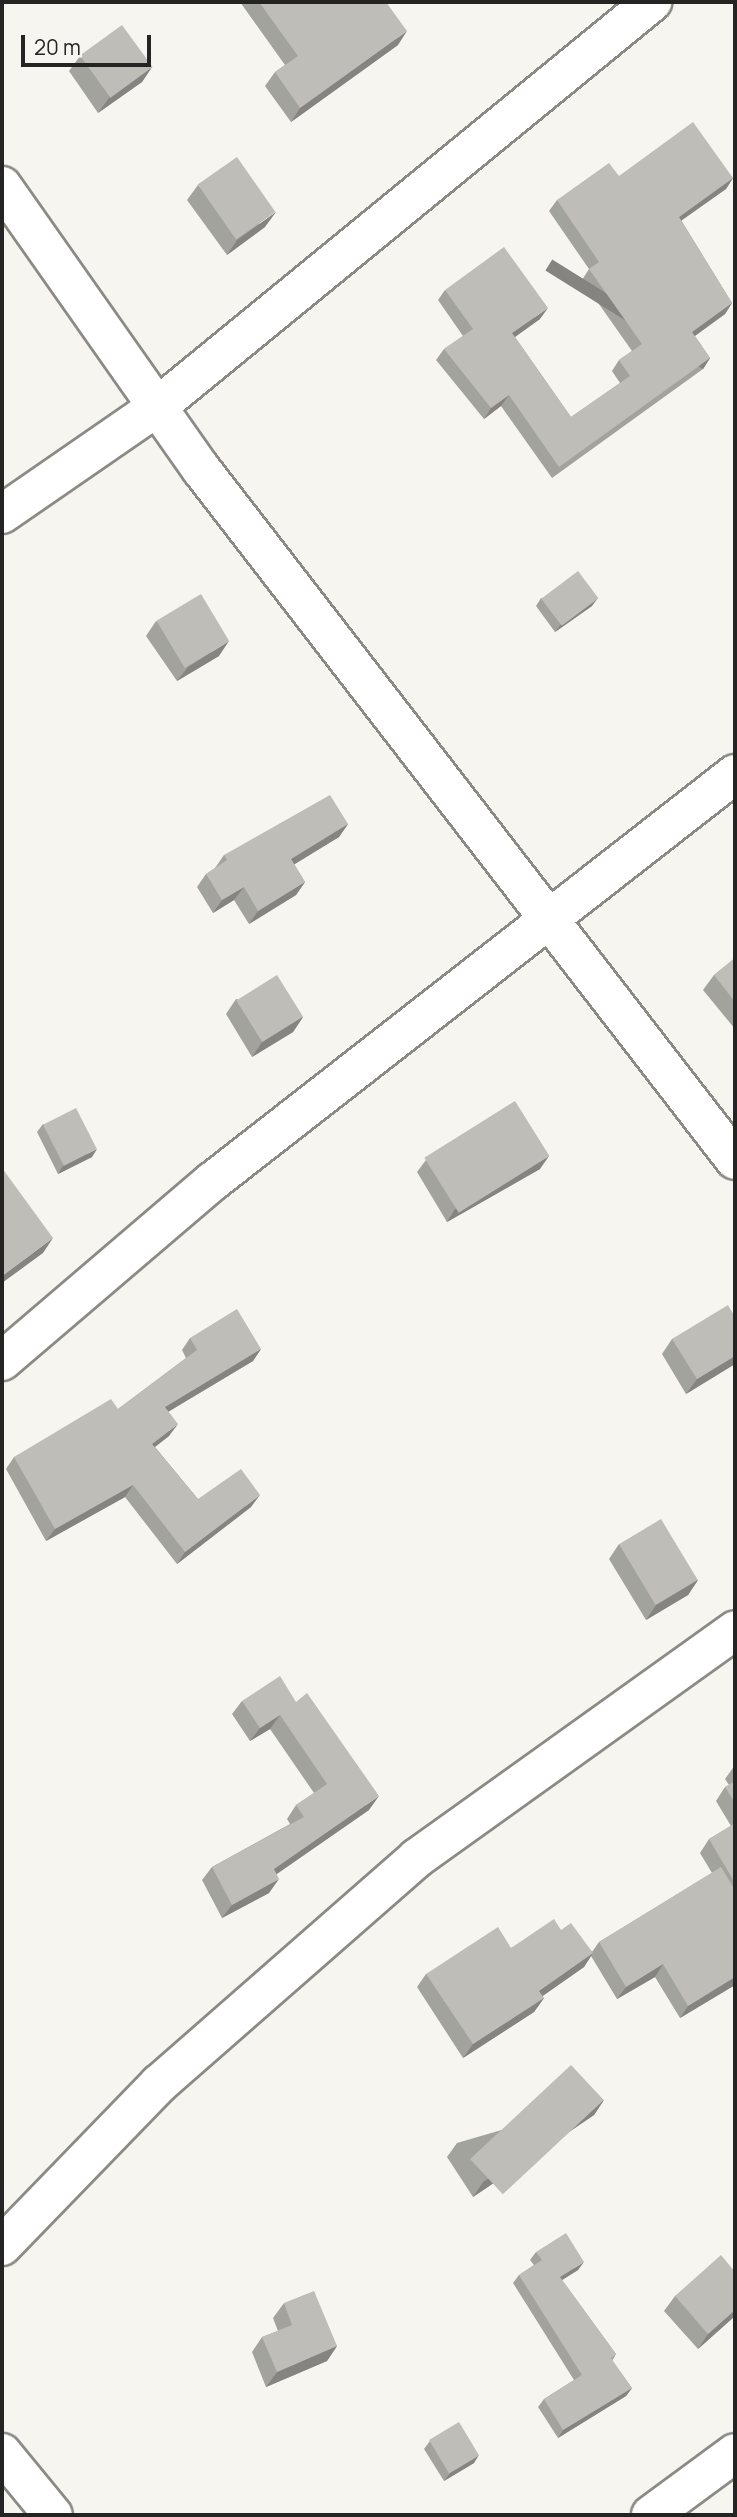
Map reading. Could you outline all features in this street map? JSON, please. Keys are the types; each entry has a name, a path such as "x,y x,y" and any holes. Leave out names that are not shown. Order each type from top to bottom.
{"street":[{"path":"2,514 157,407 652,2"},
{"path":"2,187 157,407 735,1160"},
{"path":"2,1361 213,1181 735,774"},
{"path":"2,2246 159,2084 417,1858 735,1630"},
{"path":"2,2453 53,2515"},
{"path":"651,2515 735,2453"}],"building":[{"path":"259,2 386,2 407,31 300,108 275,72 298,56"},
{"path":"122,25 153,67 110,98 80,56"},
{"path":"693,122 733,178 679,217 732,303 692,332 710,358 559,467 509,395 491,408 444,349 473,329 445,290 504,247 548,308 512,333 571,417 630,376 619,360 642,344 589,269 599,262 557,200 609,163 619,176"},
{"path":"237,157 275,212 236,239 198,185"},
{"path":"578,571 598,598 562,626 541,599"},
{"path":"201,594 229,641 185,668 156,621"},
{"path":"330,795 348,824 291,859 305,882 258,911 244,887 222,900 206,874 227,860 224,855"},
{"path":"735,958 735,1002 714,975"},
{"path":"277,975 303,1017 262,1042 236,1000"},
{"path":"515,1101 549,1156 459,1213 424,1158"},
{"path":"76,1108 97,1149 64,1166 43,1125"},
{"path":"2,1168 53,1238 2,1276"},
{"path":"728,1305 735,1317 735,1356 697,1379 672,1339"},
{"path":"237,1309 261,1349 165,1407 178,1424 152,1444 198,1499 241,1469 260,1495 185,1552 133,1485 55,1529 14,1457 111,1399 118,1409 197,1350 190,1338"},
{"path":"661,1519 698,1580 656,1605 619,1544"},
{"path":"280,1676 296,1702 307,1693 379,1796 274,1869 279,1879 232,1905 212,1867 304,1817 296,1805 327,1784 280,1715 260,1728 242,1701"},
{"path":"735,1781 735,1803 725,1787"},
{"path":"735,1823 735,1883 709,1839"},
{"path":"721,1867 735,1890 735,1977 688,2006 663,1964 626,1987 599,1942"},
{"path":"554,1919 561,1930 571,1923 593,1953 539,1991 544,1998 473,2044 426,1974 498,1927 511,1948"},
{"path":"571,2065 604,2100 503,2194 470,2159"},
{"path":"566,2233 584,2262 560,2277 616,2354 611,2358 632,2388 563,2430 544,2399 582,2375 519,2275 542,2260 536,2252"},
{"path":"721,2255 735,2272 735,2310 708,2334 675,2296"},
{"path":"314,2291 337,2346 277,2372 262,2337 292,2325 284,2303"},
{"path":"459,2422 479,2455 449,2473 429,2440"}]}
